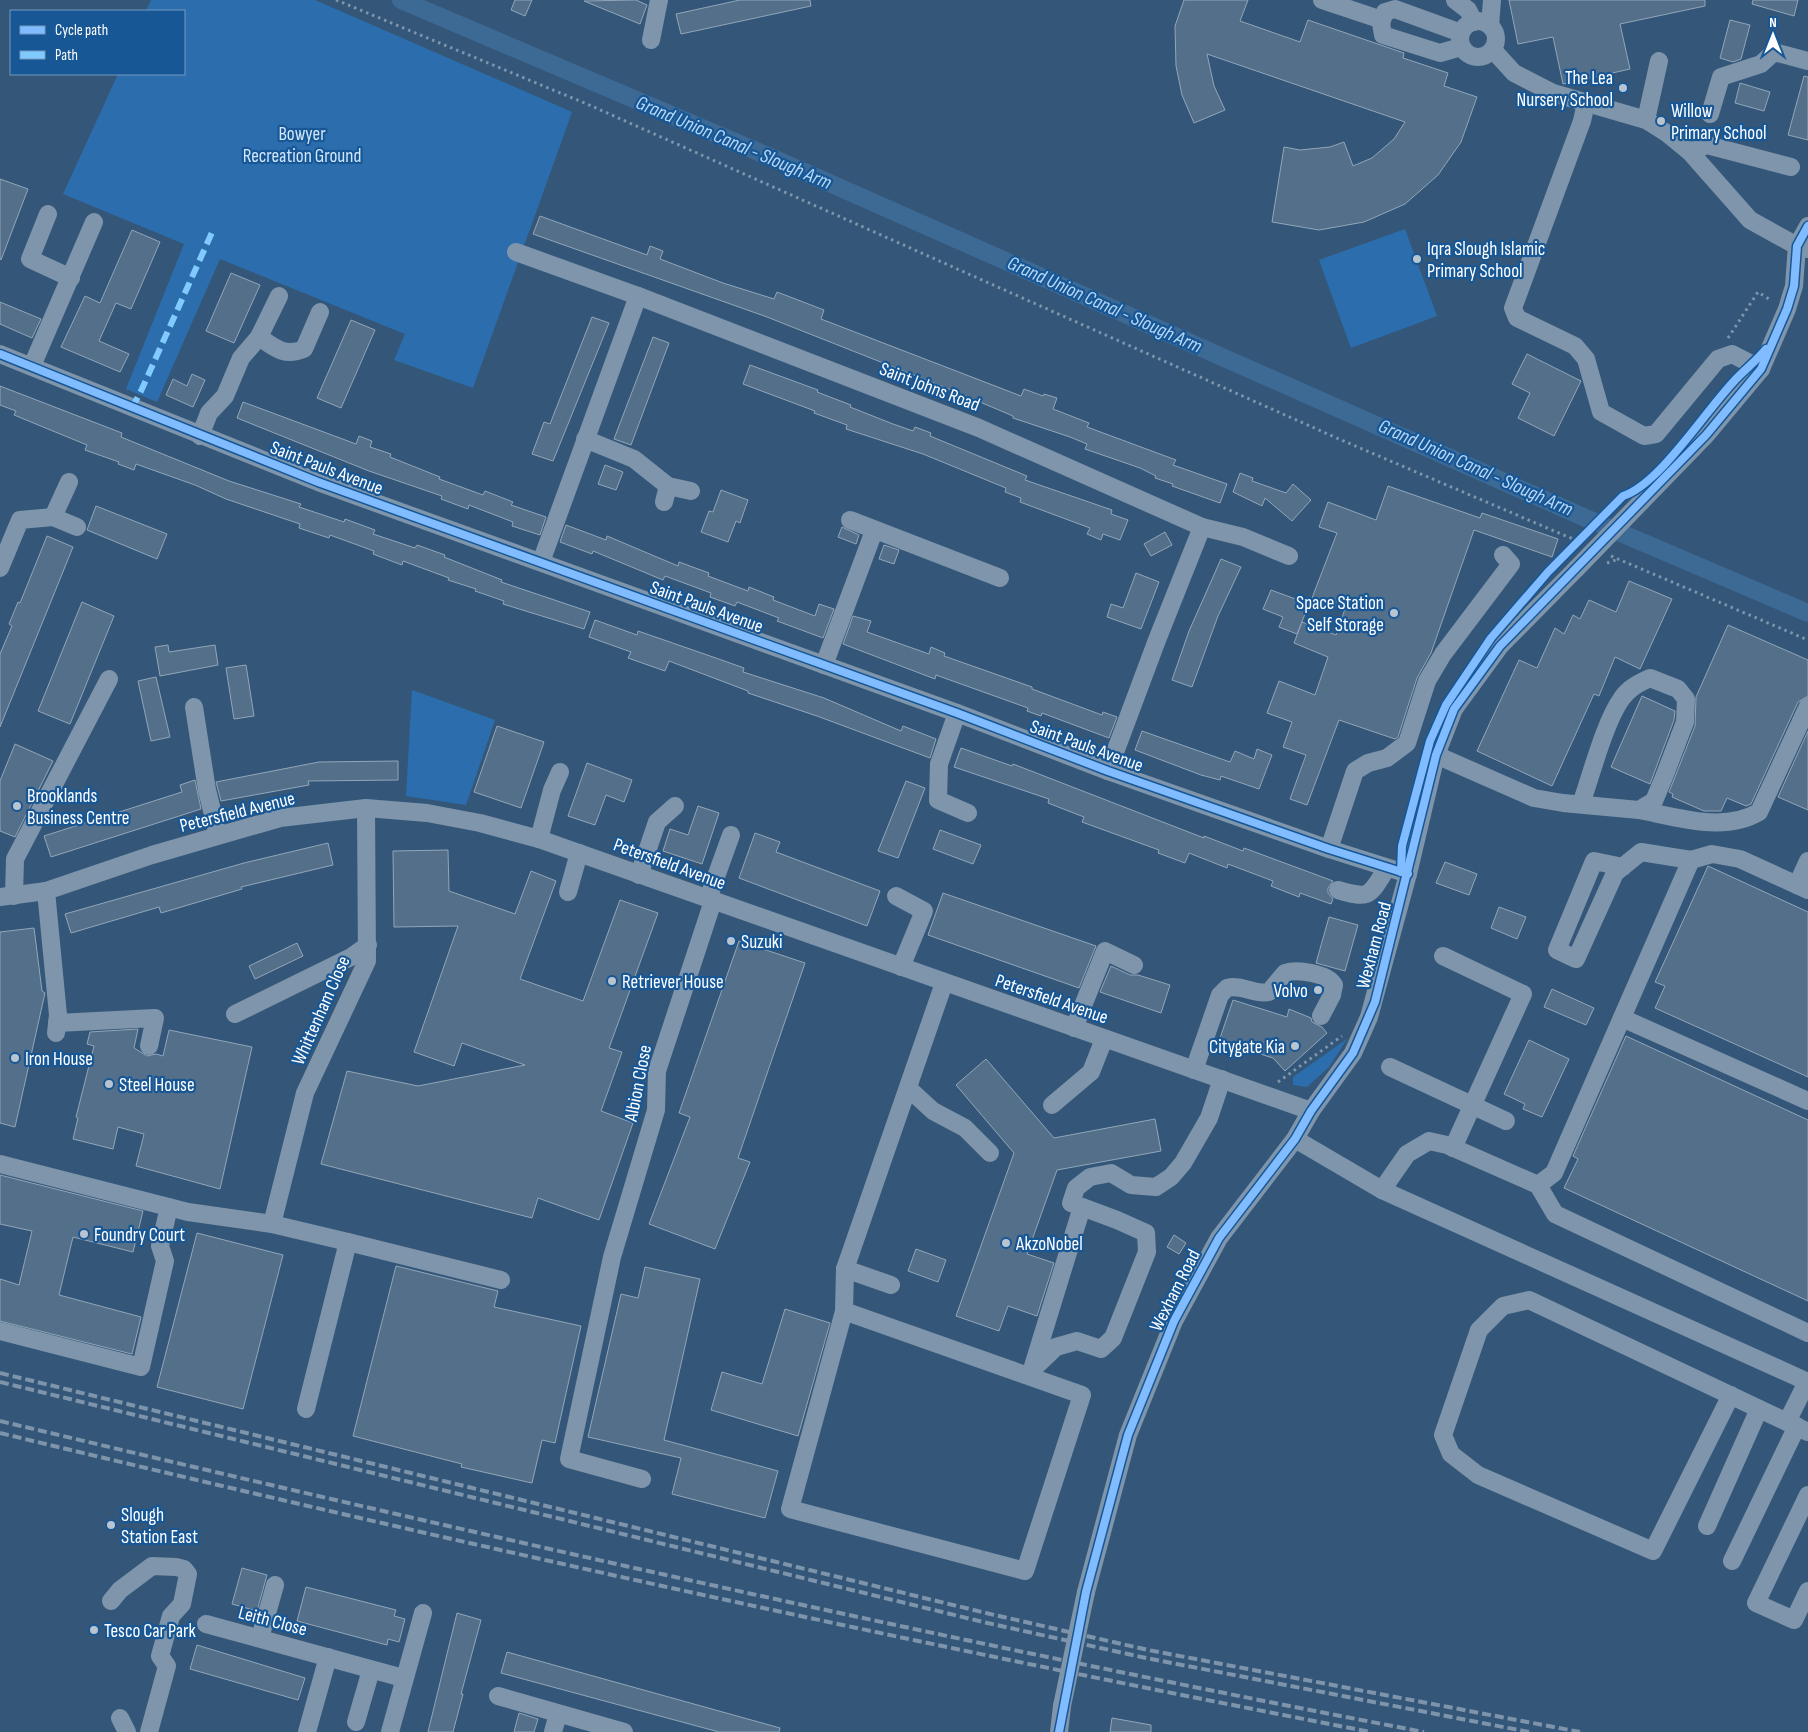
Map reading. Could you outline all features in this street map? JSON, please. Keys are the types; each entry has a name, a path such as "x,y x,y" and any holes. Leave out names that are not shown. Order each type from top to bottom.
{"street":[{"path":"651,40 659,0"},
{"path":"1322,0 1382,20"},
{"path":"1455,0 1468,10 1471,32 1474,57 1484,56 1493,50 1496,42 1495,33 1471,32 1395,9 1385,12 1382,20 1383,35 1440,53 1471,32 1492,0"},
{"path":"1493,50 1514,73 1553,93 1646,120 1668,134 1690,152 1750,220 1802,247"},
{"path":"1710,114 1721,77 1761,64 1774,52 1808,61"},
{"path":"1646,120 1659,61"},
{"path":"1586,103 1582,121 1513,308 1517,318 1575,346 1586,359 1601,412 1644,436 1656,434 1718,359 1732,354 1761,369"},
{"path":"1690,152 1707,145 1790,167"},
{"path":"48,214 30,259 71,278"},
{"path":"32,366 94,222"},
{"name":"Wexham Road","path":"1059,1732 1062,1706 1086,1592 1128,1435 1174,1320 1219,1238 1295,1138 1310,1111 1353,1053 1369,1017 1408,874 1436,755 1454,710 1476,676 1526,618 1706,435 1761,369 1776,338 1794,286 1808,226"},
{"name":"Saint Johns Road","path":"516,252 638,296 979,428 1202,527 1244,537 1289,556"},
{"path":"200,436 209,413 225,396 241,358 258,337 279,296"},
{"path":"541,562 638,296"},
{"path":"258,337 278,350 292,354 304,349 320,312"},
{"name":"Saint Pauls Avenue","path":"0,354 318,482 957,713 1108,771 1329,849 1408,874"},
{"path":"585,439 634,459 666,493 691,491"},
{"path":"53,517 69,482"},
{"path":"0,568 20,520 53,517 77,527"},
{"path":"850,520 874,531 1000,578"},
{"path":"1108,771 1202,527"},
{"path":"824,666 874,531"},
{"path":"1329,849 1355,772 1368,763 1387,758 1407,744 1427,681 1443,654 1511,564 1503,555"},
{"path":"1581,804 1608,729 1622,699 1636,684 1650,678 1678,689 1686,699 1687,711 1682,731 1654,801 1639,810"},
{"path":"7,897 15,860 109,679"},
{"path":"1436,755 1534,798 1639,810 1710,823 1748,819 1759,812 1808,706"},
{"path":"194,708 207,790 218,835"},
{"path":"957,713 939,764 938,800 968,813"},
{"path":"538,840 552,790 560,772"},
{"path":"639,875 657,822 676,806"},
{"name":"Petersfield Avenue","path":"7,897 46,891 218,835 280,818 366,808 427,813 480,824 538,840 1310,1111"},
{"name":"Whittenham Close","path":"272,1224 305,1093 367,961 366,808"},
{"name":"Albion Close","path":"642,1479 569,1459 615,1245 656,1110 657,1071 731,835"},
{"path":"1623,867 1594,861 1557,950 1576,959 1615,874 1641,852 1691,860 1712,854 1740,860 1802,888 1808,861"},
{"path":"568,892 579,854"},
{"path":"1538,1185 1554,1173 1691,860"},
{"path":"1338,890 1357,896 1366,895 1371,892 1387,868"},
{"path":"46,891 57,1028 155,1018 149,1046"},
{"path":"896,896 924,911 901,967"},
{"path":"235,1014 350,957 368,945"},
{"path":"1074,1028 1105,951 1134,965"},
{"path":"1443,956 1523,994 1453,1148"},
{"path":"1194,1070 1220,995 1227,988 1239,987 1258,993 1269,992 1285,973 1299,970 1306,972 1328,980 1334,985 1332,995 1321,1016"},
{"path":"844,1310 1032,1372 1082,1395 1025,1571 790,1509 844,1310 845,1269 944,983"},
{"path":"1622,1018 1808,1101"},
{"path":"1052,1105 1091,1072 1104,1039"},
{"path":"1390,1067 1506,1120"},
{"path":"1032,1372 1056,1347 1077,1341 1101,1349 1113,1338 1147,1252 1146,1233 1071,1202 1076,1188 1090,1176 1111,1173 1131,1185 1156,1187 1171,1177 1209,1118 1222,1079"},
{"path":"908,1088 933,1111 965,1128 990,1153"},
{"path":"1295,1138 1382,1190 1807,1382 1797,1427 1732,1561"},
{"path":"1382,1190 1407,1154 1429,1141 1453,1148 1538,1185 1554,1214 1808,1333"},
{"path":"0,1164 169,1207 272,1224 501,1280"},
{"path":"0,1331 141,1367 166,1261 160,1246 169,1207"},
{"path":"1032,1372 1082,1207"},
{"path":"306,1409 348,1242"},
{"path":"845,1269 891,1285"},
{"path":"1731,1395 1653,1551 1478,1475 1451,1454 1443,1435 1479,1330 1503,1306 1529,1300 1731,1395 1797,1427"},
{"path":"1707,1526 1759,1409"},
{"path":"1808,1495 1756,1603 1794,1620 1808,1591"},
{"path":"111,1601 120,1590 152,1566 176,1567 184,1569 188,1574 182,1604 171,1616 160,1656 168,1666 149,1732"},
{"path":"260,1638 275,1585"},
{"path":"390,1732 403,1678 423,1613"},
{"name":"Leith Close","path":"206,1624 403,1678"},
{"path":"307,1732 328,1657"},
{"path":"356,1722 371,1670"},
{"path":"498,1696 624,1732"},
{"path":"553,1732 558,1714"}],"path":[{"path":"336,0 605,112 1339,439 1580,542"},
{"path":"1718,359 1725,342 1758,292 1779,305"},
{"path":"1610,555 1808,640"},
{"path":"1261,1093 1346,1034"}],"green space":[{"name":"Bowyer Recreation Ground","path":"151,0 315,0 572,112 473,388 394,360 405,334 220,259 157,402 126,389 184,244 63,194 118,75 185,75 185,10 146,10"},
{"path":"1405,229 1437,316 1351,348 1319,260"},
{"path":"412,690 495,720 466,805 406,796"},
{"path":"1347,1039 1329,1067 1307,1087 1293,1085 1293,1077"}],"building":[{"path":"515,0 532,0 525,16 511,10"},
{"path":"636,0 647,5 640,24 584,1"},
{"path":"740,0 810,0 811,6 681,34 676,14"},
{"path":"1184,0 1248,0 1240,21 1300,42 1308,20 1404,53 1403,58 1448,73 1444,86 1477,97 1461,142 1438,175 1405,204 1364,222 1319,230 1272,222 1284,147 1300,150 1330,147 1344,142 1353,166 1372,158 1394,139 1405,122 1207,54 1214,86 1225,110 1194,123 1182,95 1176,66 1175,26"},
{"path":"1509,0 1705,0 1705,6 1620,24 1630,69 1563,84 1553,37 1518,44"},
{"path":"1753,0 1798,0 1794,16 1752,4"},
{"path":"1730,20 1750,25 1741,59 1733,62 1720,58"},
{"path":"1804,76 1808,77 1808,140 1788,135"},
{"path":"1740,83 1770,92 1764,111 1735,103"},
{"path":"0,179 28,189 1,260 0,259"},
{"path":"540,216 647,255 650,246 663,251 660,259 723,283 774,299 777,292 824,310 821,319 1021,396 1024,389 1043,396 1044,394 1057,398 1053,409 1089,423 1087,427 1176,460 1173,465 1227,484 1220,503 1172,486 1173,484 1155,478 1156,476 1140,468 1085,449 1087,444 1070,437 1013,418 1013,416 954,391 767,317 533,234"},
{"path":"132,230 160,242 131,309 116,303 99,341 129,354 120,372 61,347 85,296 100,303"},
{"path":"231,273 260,285 234,343 206,331"},
{"path":"0,302 41,319 32,338 0,324"},
{"path":"592,317 609,323 553,461 532,454 544,422 550,424"},
{"path":"351,320 375,330 341,408 317,398"},
{"path":"653,337 669,343 631,445 614,439"},
{"path":"1527,354 1581,381 1554,436 1518,418 1530,393 1512,384"},
{"path":"750,365 818,390 817,392 851,405 850,407 893,424 913,431 915,427 931,433 930,436 1027,476 1025,480 1112,510 1111,514 1128,520 1120,540 1103,534 1101,540 1087,534 1090,528 1020,502 1021,498 1005,492 1006,488 923,454 846,429 847,425 814,413 815,411 743,384"},
{"path":"192,374 205,380 193,407 166,395 173,379 187,386"},
{"path":"0,386 122,433 121,437 229,481 301,504 299,507 344,522 345,519 375,530 373,534 415,548 417,545 445,555 444,557 502,580 501,582 590,612 584,629 503,604 504,601 448,580 449,578 403,561 402,565 373,554 374,551 330,535 329,538 299,528 300,524 226,499 195,485 136,464 134,470 118,464 119,462 85,450 87,445 14,415 16,411 0,405"},
{"path":"243,402 356,444 359,436 372,441 370,447 391,454 390,457 440,477 439,479 483,495 485,491 513,502 511,505 546,517 540,535 512,526 513,522 469,505 468,509 441,499 442,496 369,471 237,418"},
{"path":"605,465 623,472 616,490 598,484"},
{"path":"1240,473 1253,478 1252,481 1286,493 1293,484 1311,500 1292,521 1265,498 1262,506 1233,492"},
{"name":"Space Station Self Storage","path":"1388,486 1480,518 1482,513 1558,539 1552,557 1474,530 1431,653 1417,678 1398,737 1395,739 1339,720 1307,805 1290,799 1306,755 1283,747 1292,722 1267,713 1279,681 1315,695 1328,657 1294,643 1302,622 1336,635 1345,609 1312,598 1337,533 1319,527 1328,502 1376,520"},
{"path":"721,490 748,500 740,523 736,521 728,542 701,532 709,511 713,512"},
{"path":"96,506 167,534 157,559 87,530"},
{"path":"566,525 606,540 607,536 678,566 679,562 709,573 708,576 748,591 749,587 774,597 773,600 815,616 819,604 834,609 823,638 777,621 779,618 737,602 735,606 710,597 711,593 665,576 663,580 593,551 592,554 560,542"},
{"path":"842,527 859,535 856,544 838,537"},
{"path":"1165,532 1172,545 1151,556 1144,544"},
{"path":"47,536 73,547 0,727 0,654 12,626 9,624 18,602 20,603"},
{"path":"884,545 899,550 894,564 879,559"},
{"path":"1221,559 1241,567 1218,616 1192,687 1172,680 1189,631"},
{"path":"1136,573 1159,582 1141,629 1107,617 1111,604 1123,608"},
{"path":"1629,581 1672,599 1640,669 1615,657 1599,696 1594,694 1552,786 1477,751 1519,660 1537,668 1555,628 1564,634 1573,615 1580,619 1589,600 1616,612"},
{"path":"1271,590 1309,604 1297,634 1279,627 1283,617 1263,609"},
{"path":"82,602 114,616 70,724 38,711"},
{"path":"853,616 871,621 867,632 929,654 931,647 945,653 944,656 1032,687 1032,689 1102,715 1103,712 1117,717 1109,738 1042,713 1041,716 1027,711 1028,708 936,675 935,679 843,644"},
{"path":"595,620 637,635 638,631 744,668 743,672 824,698 901,731 903,726 936,739 930,758 817,716 748,693 748,691 669,661 665,671 628,658 631,652 589,637"},
{"path":"1728,625 1808,660 1808,696 1798,702 1751,804 1746,806 1727,798 1721,811 1704,811 1672,797 1673,794 1669,792 1695,726 1696,697"},
{"path":"168,645 169,652 215,645 218,665 160,676 155,647"},
{"path":"246,665 254,716 234,719 226,668"},
{"path":"156,677 170,737 151,741 138,681"},
{"path":"1642,696 1675,711 1674,720 1650,784 1611,767"},
{"path":"497,726 544,742 521,808 474,792"},
{"path":"1142,731 1230,762 1235,751 1254,759 1257,749 1272,755 1259,789 1221,776 1220,780 1201,775 1135,750"},
{"path":"1808,731 1808,810 1778,797"},
{"name":"Brooklands Business Centre","path":"15,744 53,761 15,837 0,831 0,781"},
{"path":"961,748 1012,766 1013,764 1204,838 1204,836 1243,851 1244,848 1333,881 1328,888 1328,893 1333,899 1331,904 1300,893 1299,897 1271,886 1273,881 1228,864 1227,868 1189,853 1185,863 1158,853 1159,850 1082,822 1084,817 1048,803 1049,799 954,767"},
{"path":"398,761 398,780 308,781 309,785 221,801 216,782 319,762"},
{"path":"587,763 632,780 624,802 606,795 595,825 568,816"},
{"path":"195,780 201,809 51,857 44,836 182,792 180,785"},
{"path":"906,781 925,788 898,858 878,851"},
{"path":"698,806 719,813 702,864 663,851 670,829 688,835"},
{"path":"940,830 981,845 973,864 933,849"},
{"path":"755,833 780,842 776,852 880,891 867,926 739,878"},
{"path":"328,843 333,865 241,887 242,889 161,913 159,907 71,933 65,914 244,863"},
{"path":"448,850 449,891 515,914 531,871 556,881 520,979 583,1001 620,900 658,913 609,1048 622,1052 601,1111 633,1123 599,1220 538,1198 532,1218 321,1164 347,1071 418,1086 525,1065 462,1043 454,1066 414,1052 458,926 394,927 393,851"},
{"path":"1445,862 1477,874 1469,895 1436,883"},
{"path":"1708,866 1808,912 1808,1077 1655,1008 1665,986 1655,982"},
{"path":"943,893 1096,946 1079,988 928,935"},
{"path":"1499,907 1526,917 1517,939 1491,928"},
{"path":"1329,917 1358,925 1345,971 1316,963"},
{"name":"Iron House","path":"34,928 42,991 45,993 15,1127 0,1123 0,932"},
{"path":"739,941 805,963 738,1158 750,1162 715,1249 649,1224 690,1117 679,1113"},
{"path":"297,943 303,956 255,979 249,966"},
{"path":"1111,966 1130,975 1138,975 1170,985 1161,1013 1100,992"},
{"path":"1552,989 1594,1008 1586,1025 1544,1007"},
{"path":"1233,1000 1287,1017 1289,1009 1311,1018 1312,1022 1322,1027 1327,1033 1285,1071 1273,1058 1219,1041"},
{"path":"138,1029 134,1048 147,1056 156,1054 163,1056 169,1030 252,1047 220,1189 136,1166 144,1134 118,1127 113,1149 73,1139 78,1118 76,1117 94,1046 87,1044 90,1032"},
{"path":"1626,1036 1808,1120 1808,1301 1564,1188 1578,1159 1573,1156"},
{"path":"1529,1040 1569,1059 1542,1117 1523,1109 1525,1104 1504,1094"},
{"name":"AkzoNobel","path":"986,1059 1054,1138 1155,1119 1161,1151 1057,1170 1027,1254 1054,1263 1037,1316 1008,1306 999,1331 956,1316 1014,1153 956,1085"},
{"name":"Foundry Court","path":"0,1175 143,1211 133,1252 73,1237 59,1295 141,1317 132,1354 0,1321 0,1279 19,1285 32,1231 0,1224"},
{"path":"197,1233 283,1255 243,1409 157,1387"},
{"path":"1174,1235 1186,1243 1179,1254 1167,1247"},
{"path":"916,1249 946,1260 938,1282 908,1271"},
{"path":"396,1266 498,1291 494,1307 581,1326 555,1443 542,1440 532,1483 461,1467 462,1464 353,1436"},
{"path":"645,1267 700,1279 664,1440 778,1471 765,1518 672,1494 681,1458 588,1437 621,1294 638,1298"},
{"path":"785,1309 830,1323 798,1436 711,1410 722,1372 762,1384"},
{"path":"242,1568 267,1575 257,1611 232,1604"},
{"path":"306,1587 396,1610 394,1616 405,1619 399,1642 388,1639 387,1645 297,1621"},
{"path":"457,1613 481,1620 461,1694 463,1694 453,1732 428,1732"},
{"path":"197,1645 305,1678 298,1700 190,1669"},
{"path":"507,1652 780,1728 779,1732 719,1732 501,1673"},
{"path":"519,1713 538,1719 534,1732 514,1732"},
{"path":"1112,1718 1151,1725 1151,1732 1110,1732"}],"waterway":[{"name":"Grand Union Canal - Slough Arm","path":"401,0 782,162 1588,519 1808,613"}],"railway":[{"path":"0,1373 986,1613 1148,1650 1580,1732"},
{"path":"0,1382 983,1622 1146,1658 1529,1732"},
{"path":"0,1421 710,1585 1066,1661 1424,1732"},
{"path":"0,1433 342,1514 684,1591 1027,1664 1371,1732"}],"marked path":[{"path":"132,408 214,228"}],"cycle path":[{"path":"1059,1732 1086,1592 1128,1435 1174,1321 1219,1238 1295,1139 1311,1111 1353,1053 1375,1002 1436,755 1454,709 1500,646 1706,435 1761,369 1787,309 1794,286 1797,246 1808,226"},
{"path":"1401,872 1402,846 1430,741 1446,705 1491,638 1548,572 1623,496 1638,489 1653,476 1684,442 1727,389 1766,349"},
{"path":"0,354 318,482 957,713 1108,771 1329,849 1408,874"}],"place":[{"name":"The Lea Nursery School","path":"1623,88"},
{"name":"Willow Primary School","path":"1661,121"},
{"name":"Iqra Slough Islamic Primary School","path":"1417,259"},
{"name":"Space Station Self Storage","path":"1394,613"},
{"name":"Brooklands Business Centre","path":"17,806"},
{"name":"Suzuki","path":"731,941"},
{"name":"Retriever House","path":"612,981"},
{"name":"Volvo","path":"1318,990"},
{"name":"Citygate Kia","path":"1295,1046"},
{"name":"Iron House","path":"15,1058"},
{"name":"Steel House","path":"109,1084"},
{"name":"Foundry Court","path":"84,1234"},
{"name":"AkzoNobel","path":"1006,1243"},
{"name":"Slough Station East","path":"111,1525"},
{"name":"Tesco Car Park","path":"94,1630"}]}
